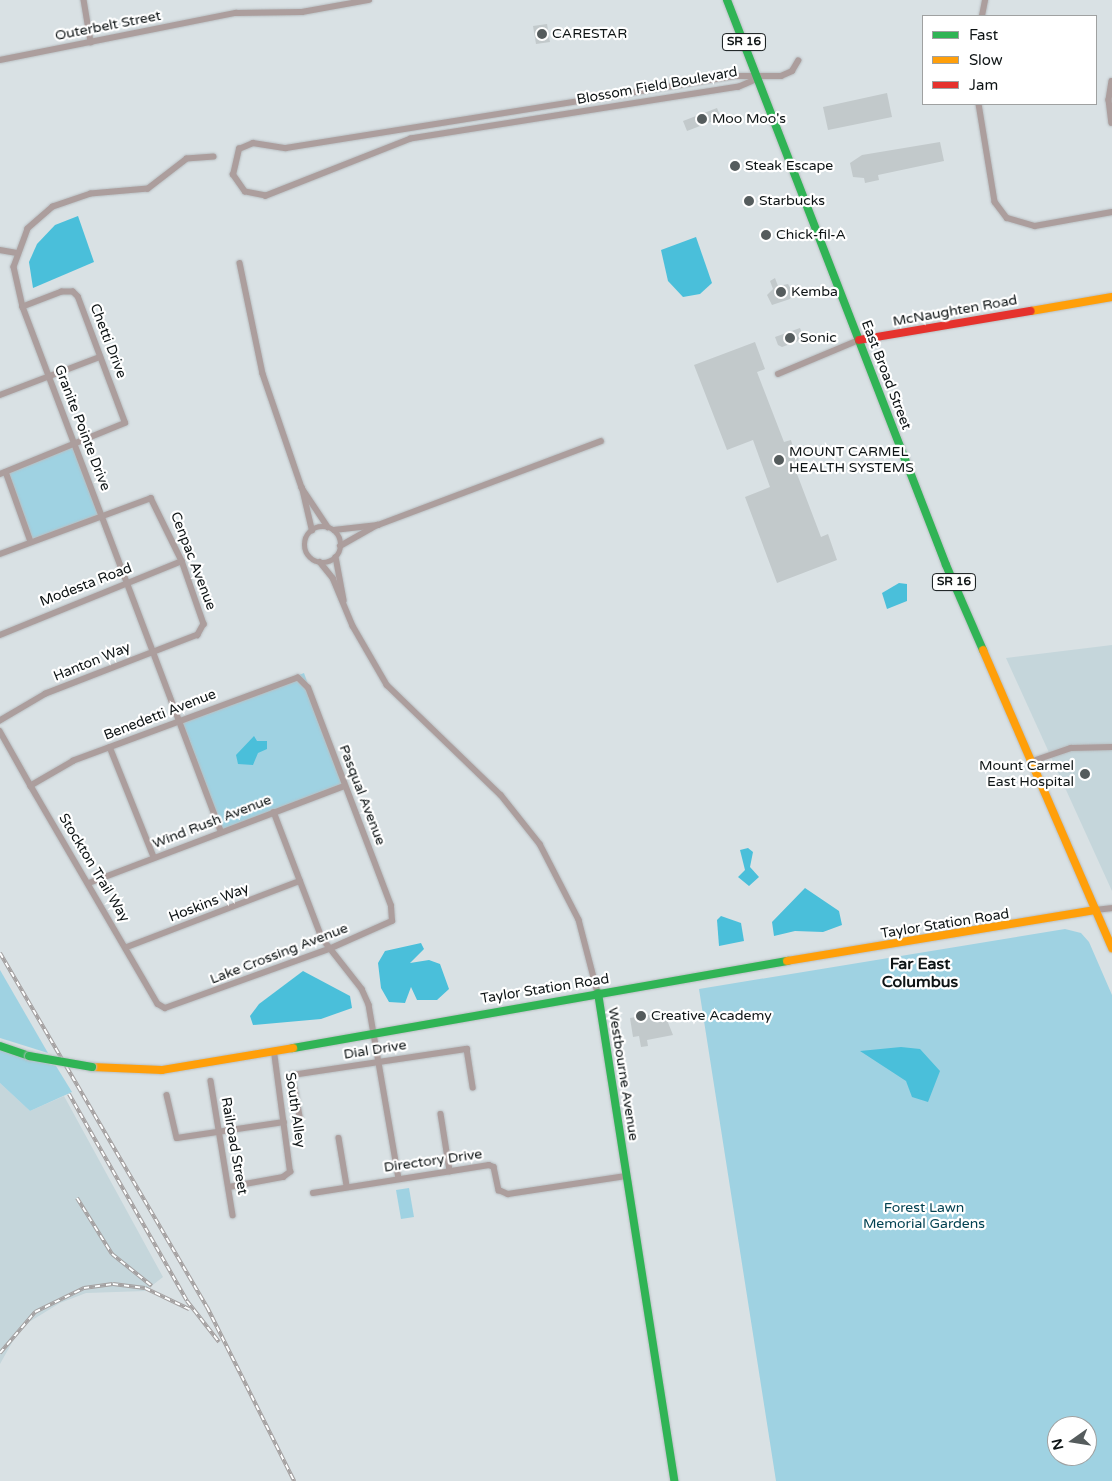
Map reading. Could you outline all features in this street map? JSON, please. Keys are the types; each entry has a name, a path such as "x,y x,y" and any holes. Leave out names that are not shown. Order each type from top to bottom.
{"main road":[{"name":"East Broad Street","path":"727,0 946,564 1034,761 1112,948"},
{"name":"McNaughten Road","path":"859,340 1112,297"},
{"name":"Taylor Station Road","path":"0,1046 29,1056 92,1067 162,1070 274,1052 598,993 1096,910"},
{"name":"Westbourne Avenue","path":"598,993 674,1481"}],"street":[{"path":"84,0 91,42"},
{"name":"Outerbelt Street","path":"0,60 236,13 302,12 369,0"},
{"path":"982,15 985,0"},
{"path":"758,79 787,74 798,61"},
{"name":"Blossom Field Boulevard","path":"737,76 758,79 739,87 411,139 266,196 245,192 233,175 239,150 253,143 286,148 737,76"},
{"path":"1112,81 1109,100 1112,123"},
{"path":"979,105 995,202 1007,218 1035,226 1112,212"},
{"name":"Granite Pointe Drive","path":"214,157 187,159 148,189 91,194 53,207 28,228 16,254 15,282 74,444 181,720 221,831"},
{"path":"0,250 16,254"},
{"path":"240,263 263,374 302,488 312,531 306,541 307,552 320,562 336,557 341,546 378,524 601,441"},
{"name":"Chetti Drive","path":"23,307 62,292 73,292 125,423 74,444"},
{"name":"McNaughten Road","path":"778,374 859,340"},
{"path":"0,395 100,357"},
{"path":"31,542 3,473 74,444"},
{"path":"302,488 341,546"},
{"name":"Cenpac Avenue","path":"102,514 151,498 182,561 204,624 198,635"},
{"path":"0,554 102,514"},
{"path":"312,531 378,524"},
{"name":"Westbourne Avenue","path":"336,557 344,602"},
{"name":"Modesta Road","path":"0,635 182,561"},
{"name":"Westbourne Avenue","path":"320,562 344,602 353,626 388,685 500,795 540,844 579,920 598,993"},
{"name":"Hanton Way","path":"0,721 46,694 198,635"},
{"name":"Benedetti Avenue","path":"31,786 74,761 289,678 301,679"},
{"name":"Pasqual Avenue","path":"301,679 308,688 391,906 392,921"},
{"name":"Stockton Trail Way","path":"0,731 127,947 158,1004 172,1007"},
{"path":"110,747 154,857"},
{"path":"1034,761 1071,748 1112,747"},
{"name":"Wind Rush Avenue","path":"89,884 221,831 344,786"},
{"path":"274,812 300,881 329,949 362,989 376,1032 399,1178"},
{"name":"Hoskins Way","path":"127,947 300,881"},
{"path":"1096,910 1112,908"},
{"name":"Lake Crossing Avenue","path":"172,1007 329,949 392,921"},
{"name":"Dial Drive","path":"300,1119 292,1075 467,1049 473,1088"},
{"name":"South Alley","path":"229,1187 282,1178 290,1172 274,1052"},
{"name":"Railroad Street","path":"210,1081 233,1215"},
{"path":"167,1095 177,1138 284,1122"},
{"path":"441,1114 450,1170"},
{"path":"339,1138 347,1186"},
{"name":"Directory Drive","path":"313,1193 347,1186 492,1165 499,1190 508,1194 626,1176"}],"shaded area":[{"name":"Mount Carmel East Hospital","path":"1112,645 1112,891 1006,658"},
{"path":"0,1083 30,1111 64,1096 163,1277 145,1291 86,1293 60,1303 29,1322 14,1339 0,1364"}],"green space":[{"path":"74,444 102,515 31,542 6,472"},
{"path":"304,673 344,786 221,831 181,721"},
{"name":"Forest Lawn Memorial Gardens","path":"1065,929 1081,933 1089,942 1112,995 1112,1481 776,1481 699,989"},
{"path":"0,970 48,1053 0,1038"},
{"path":"0,1050 56,1066 72,1092 30,1111 0,1083"},
{"path":"409,1188 414,1217 401,1219 396,1190"}],"water":[{"path":"78,216 94,262 33,288 29,262 37,244 55,225"},
{"path":"696,237 712,283 700,294 683,297 668,281 661,250"},
{"path":"899,583 907,584 907,601 887,609 882,593"},
{"path":"254,736 257,741 267,741 267,749 258,753 253,765 238,764 236,755"},
{"path":"748,848 753,852 750,867 759,877 749,886 738,877 745,870 740,850"},
{"path":"805,888 839,911 842,925 823,932 795,931 774,936 772,922"},
{"path":"721,916 741,923 744,941 719,946 717,920"},
{"path":"421,943 424,949 410,963 429,960 440,964 449,989 437,1000 417,1000 411,987 405,1003 389,1002 381,988 378,963 385,951"},
{"path":"303,971 350,996 352,1008 321,1019 253,1025 250,1016 259,1004"},
{"path":"901,1047 920,1049 940,1071 928,1102 912,1097 906,1081 860,1051"}],"building":[{"name":"CARESTAR","path":"547,24 550,42 536,44 533,26"},
{"path":"887,93 892,117 828,130 823,107"},
{"name":"Moo Moo's","path":"717,108 721,118 687,131 683,121"},
{"path":"940,142 944,161 878,175 879,180 865,183 864,178 853,177 850,163 862,155"},
{"name":"Kemba","path":"775,278 778,286 788,284 793,293 790,299 772,305 767,295 773,289 770,281"},
{"name":"Sonic","path":"800,328 804,339 782,347 778,345 775,337"},
{"name":"MOUNT CARMEL HEALTH SYSTEMS","path":"755,342 765,369 757,372 784,442 791,440 793,447 801,446 803,452 797,456 800,463 794,466 821,537 828,534 837,560 777,583 745,497 770,487 753,440 727,450 694,365"},
{"name":"Creative Academy","path":"665,1015 673,1035 647,1040 648,1046 641,1047 639,1036 633,1037 630,1018"}],"railway":[{"path":"0,953 207,1307 294,1481"},
{"path":"69,1094 187,1301 219,1342"},
{"path":"77,1198 112,1254 152,1286"},
{"path":"0,1353 35,1312 84,1288 113,1284 145,1288 189,1309"}],"traffic: fast":[{"path":"727,0 946,565 983,650"},
{"path":"293,1048 787,961"},
{"path":"598,993 674,1481"},
{"path":"0,1046 29,1056"},
{"path":"29,1056 92,1067"}],"traffic: slow":[{"path":"1031,311 1112,297"},
{"path":"983,650 1112,948"},
{"path":"787,961 1096,910"},
{"path":"92,1067 162,1070 293,1048"}],"traffic: jam":[{"path":"859,340 1031,311"}],"place":[{"name":"CARESTAR","path":"542,34"},
{"name":"Moo Moo's","path":"702,119"},
{"name":"Steak Escape","path":"735,166"},
{"name":"Starbucks","path":"749,201"},
{"name":"Chick-fil-A","path":"766,235"},
{"name":"Kemba","path":"781,292"},
{"name":"Sonic","path":"790,338"},
{"name":"MOUNT CARMEL HEALTH SYSTEMS","path":"779,460"},
{"name":"Mount Carmel East Hospital","path":"1085,774"},
{"name":"Creative Academy","path":"641,1016"}],"district":[{"name":"Far East Columbus","path":"920,973"}]}
